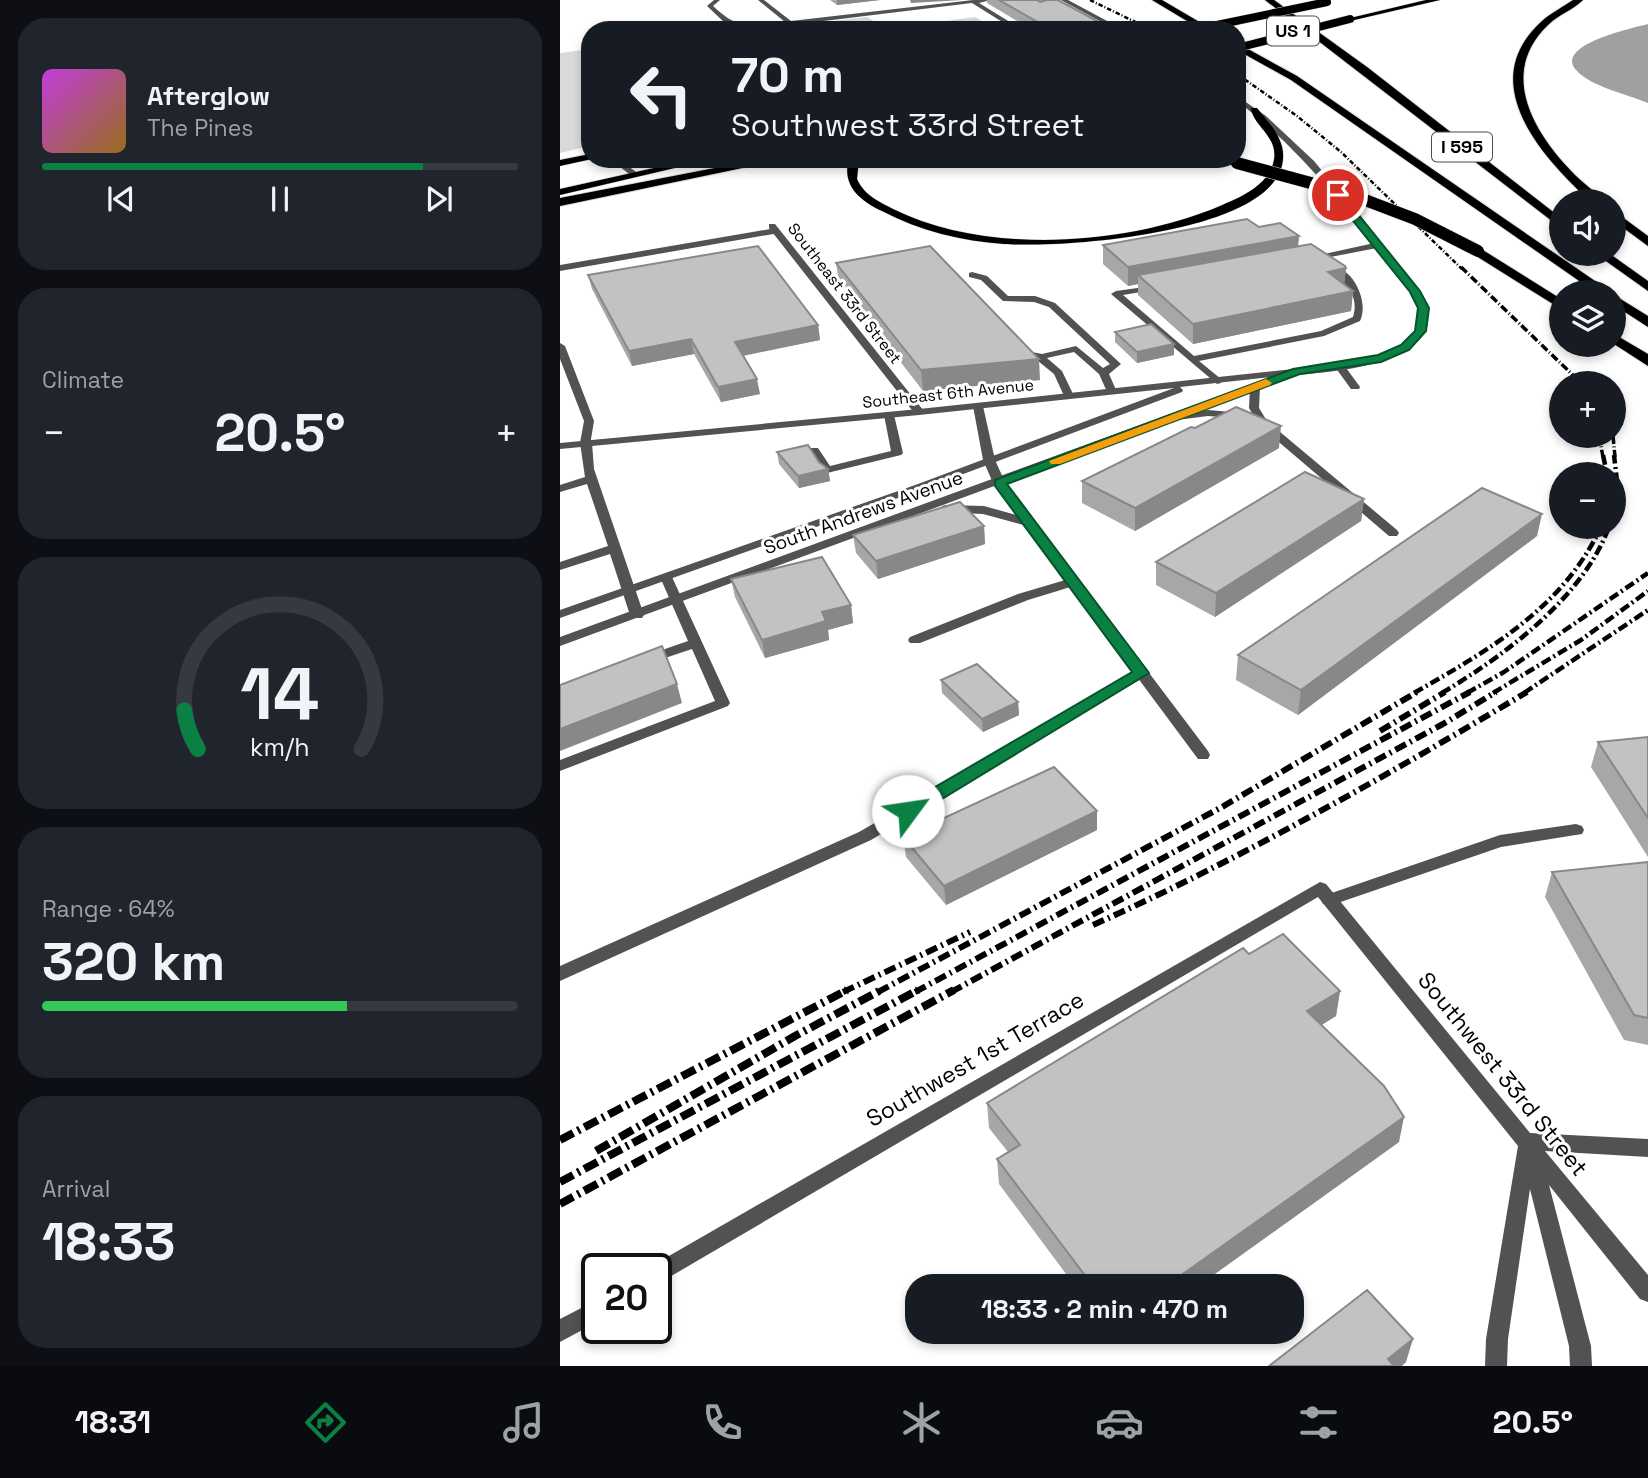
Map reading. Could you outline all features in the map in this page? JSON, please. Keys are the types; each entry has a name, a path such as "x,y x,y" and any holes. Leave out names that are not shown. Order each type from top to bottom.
{"highway":[{"path":"1156,0 1193,21"},
{"path":"1269,0 1364,69"},
{"path":"1288,0 1364,69"},
{"path":"1579,0 1535,32 1521,55 1516,83 1517,97 1532,131 1561,169 1584,189"},
{"path":"1194,9 1212,21"},
{"path":"1246,43 1294,78"},
{"path":"1246,51 1294,78"},
{"name":"I 595","path":"1364,69 1549,215"},
{"name":"I 595","path":"1294,78 1587,280"},
{"path":"1246,165 1344,192 1415,219 1478,251 1549,297"},
{"path":"560,202 734,168"},
{"path":"1626,225 1648,242"},
{"path":"1619,266 1648,287"},
{"path":"1626,307 1648,323"},
{"path":"1626,346 1648,360"}],"main road":[{"path":"1246,44 1436,0"},
{"name":"US 1","path":"1236,21 1331,1"},
{"path":"852,168 853,183 868,200 887,212 929,227 982,238 1015,241 1113,238 1194,221 1255,193 1276,170 1279,155 1275,140 1254,110"},
{"path":"560,163 581,159"},
{"path":"560,192 668,168"}],"street":[{"path":"718,0 710,6 726,21"},
{"path":"761,0 787,21"},
{"path":"893,5 951,0"},
{"path":"808,21 987,0"},
{"path":"1064,0 1104,21"},
{"path":"974,2 1005,21"},
{"path":"1246,104 1304,154 1378,246 1301,260"},
{"path":"626,168 636,175"},
{"name":"Southeast 33rd Street","path":"560,268 774,229 919,412"},
{"name":"Southeast 6th Avenue","path":"560,446 978,406 1368,362 1405,347 1421,331 1424,316 1420,300 1378,246"},
{"path":"1192,359 1324,332 1357,319 1362,307 1357,293 1332,268 1314,258"},
{"path":"972,275 985,278 1006,299 1035,299 1052,305 1116,364 1103,373"},
{"path":"1169,284 1116,294 1217,381"},
{"path":"1021,345 1058,373 1069,396"},
{"path":"1040,357 1076,349 1103,373 1112,392"},
{"path":"561,350 589,421 586,443 592,479 637,615"},
{"path":"1340,366 1354,387"},
{"name":"South Andrews Avenue","path":"560,642 999,483 1297,371"},
{"name":"South Andrews Avenue","path":"560,614 922,486 1199,383"},
{"path":"1255,387 1254,408 1263,423 1393,533"},
{"path":"978,406 989,460 999,483 1203,755"},
{"path":"1169,418 1222,413 1245,416 1263,423"},
{"path":"814,450 827,470 897,453 889,415"},
{"path":"560,489 592,479"},
{"path":"910,515 967,508 1027,522"},
{"path":"560,566 615,548"},
{"path":"560,766 723,703 666,577"},
{"path":"915,640 1023,597 1072,582"},
{"path":"634,665 695,643"},
{"path":"560,974 865,836 1141,673"},
{"name":"Southwest 1st Terrace","path":"672,1266 1324,894 1500,841 1576,830"},
{"name":"Southwest 33rd Street","path":"1324,894 1648,1292"},
{"path":"1527,1141 1648,1148"},
{"path":"1496,1366 1497,1339 1527,1141"},
{"path":"1527,1141 1580,1346 1581,1366"},
{"path":"560,1331 581,1319"}],"shaded area":[{"path":"867,17 874,21 833,21"},
{"path":"975,17 981,21 946,21"},
{"path":"1648,24 1648,103 1600,86 1577,71 1572,62 1575,53 1585,46 1597,39"},
{"path":"581,50 581,148 560,153 560,53"}],"building":[{"path":"999,0 1058,0 1097,21 1036,21"},
{"path":"1247,219 1259,227 1280,223 1299,236 1128,267 1103,245"},
{"path":"1311,244 1345,266 1346,268 1328,272 1353,291 1193,324 1138,275"},
{"path":"758,246 818,325 735,342 757,379 718,387 691,339 629,351 588,275"},
{"path":"930,246 1039,359 921,370 836,263"},
{"path":"1151,324 1174,344 1137,352 1115,332"},
{"path":"1236,407 1281,426 1135,508 1082,481 1191,427 1195,428"},
{"path":"808,445 819,462 828,469 798,476 777,452"},
{"path":"1305,472 1364,499 1216,593 1156,562"},
{"path":"1482,488 1542,514 1301,690 1238,655"},
{"path":"960,502 984,526 876,561 853,535"},
{"path":"822,557 851,605 822,612 826,621 762,640 731,579"},
{"path":"662,646 677,684 560,729 560,685"},
{"path":"977,664 1018,702 982,719 941,680"},
{"path":"1648,737 1648,818 1598,742"},
{"path":"1054,767 1097,811 944,886 903,837"},
{"path":"1648,862 1648,1018 1634,1015 1552,872"},
{"path":"1283,934 1340,991 1307,1011 1384,1086 1404,1117 1183,1274 1084,1274 997,1159 1020,1145 987,1103 1243,948 1249,954"},
{"path":"1367,1290 1413,1339 1388,1359 1394,1366 1269,1366 1297,1344 1304,1344 1304,1339"}],"railway":[{"path":"1090,0 1133,21"},
{"path":"1246,80 1297,116 1341,152 1462,269"},
{"path":"1461,267 1569,371"},
{"path":"1601,448 1603,457"},
{"path":"1614,448 1615,457"},
{"path":"1603,455 1604,462"},
{"path":"1442,693 1527,633 1578,581 1598,551 1611,520 1617,487 1614,455"},
{"path":"1414,693 1496,643 1545,604 1585,556 1594,539"},
{"path":"1467,693 1504,672 1648,573"},
{"path":"1493,693 1581,640 1648,591"},
{"path":"1524,693 1648,610"},
{"path":"878,992 1222,807 1417,692"},
{"path":"1380,731 1445,692"},
{"path":"915,992 1470,692"},
{"path":"951,992 1443,724 1496,692"},
{"path":"1093,925 1259,844 1527,692"},
{"path":"845,991 970,932"},
{"path":"596,1151 795,1036 881,990"},
{"path":"560,1182 918,990"},
{"path":"560,1204 954,990"},
{"path":"560,1140 845,991"}],"slow traffic":[{"path":"1055,461 1266,383"}],"route":[{"path":"908,811 1141,673 999,483 1297,371 1381,358 1405,347 1421,331 1424,308 1415,291 1338,195"}]}
